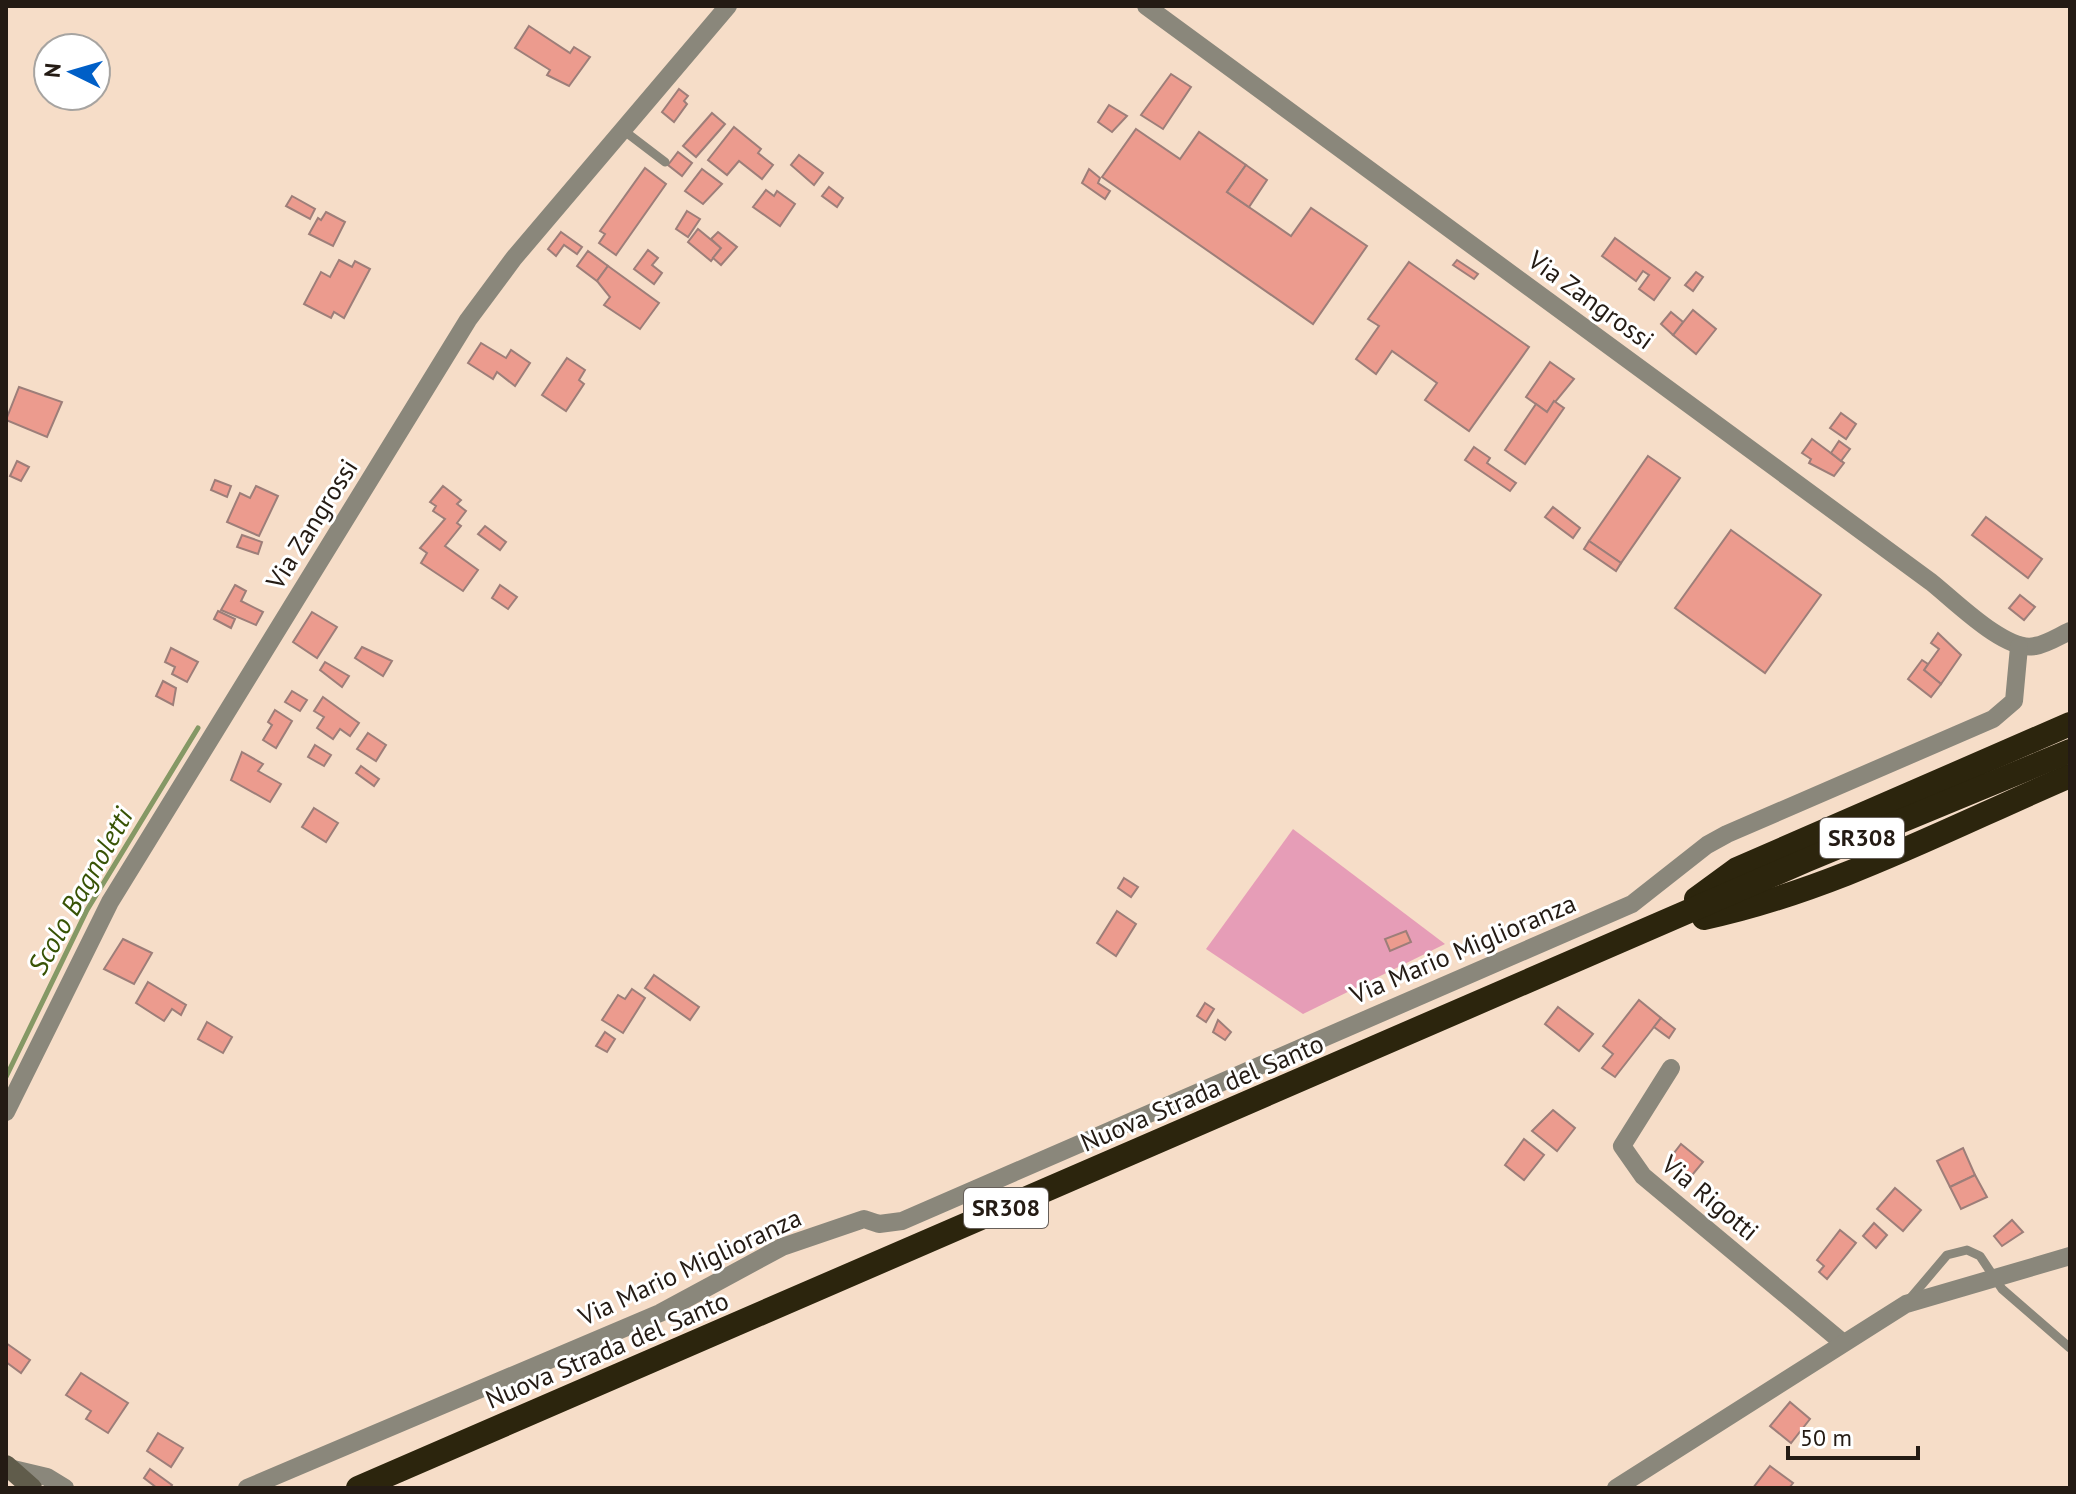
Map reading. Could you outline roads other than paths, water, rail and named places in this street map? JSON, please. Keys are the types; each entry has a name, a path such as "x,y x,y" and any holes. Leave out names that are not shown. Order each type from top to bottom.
{"highway":[{"path":"1655,929 1737,869 2070,724"},
{"name":"Nuova Strada del Santo","path":"358,1488 1655,929 1807,860 2070,751"},
{"path":"1655,929 1742,910 1833,878 2070,776"}],"street":[{"name":"Via Zangrossi","path":"6,1112 110,902 468,320 514,258 728,6"},
{"name":"Via Zangrossi","path":"1146,6 2011,643"},
{"path":"2011,643 2035,647 2070,631"},
{"name":"Via Mario Miglioranza","path":"247,1488 660,1313 782,1247 864,1219 879,1224 902,1221 1632,904 1698,851 1727,834 1993,719 2014,701 2011,643"},
{"name":"Via Rigotti","path":"1671,1068 1622,1146 1628,1158 1643,1176 1842,1342"},
{"path":"1616,1488 1906,1304 2070,1256"},
{"path":"8,1466 32,1488"},
{"path":"8,1466 47,1477 65,1488"}],"lane":[{"path":"623,130 665,162"},
{"path":"1906,1304 1947,1255 1967,1250 1980,1256 1993,1278 2070,1348"}],"waterway":[{"name":"Scolo Bagnoletti","path":"6,1077 87,910 198,728"}]}
